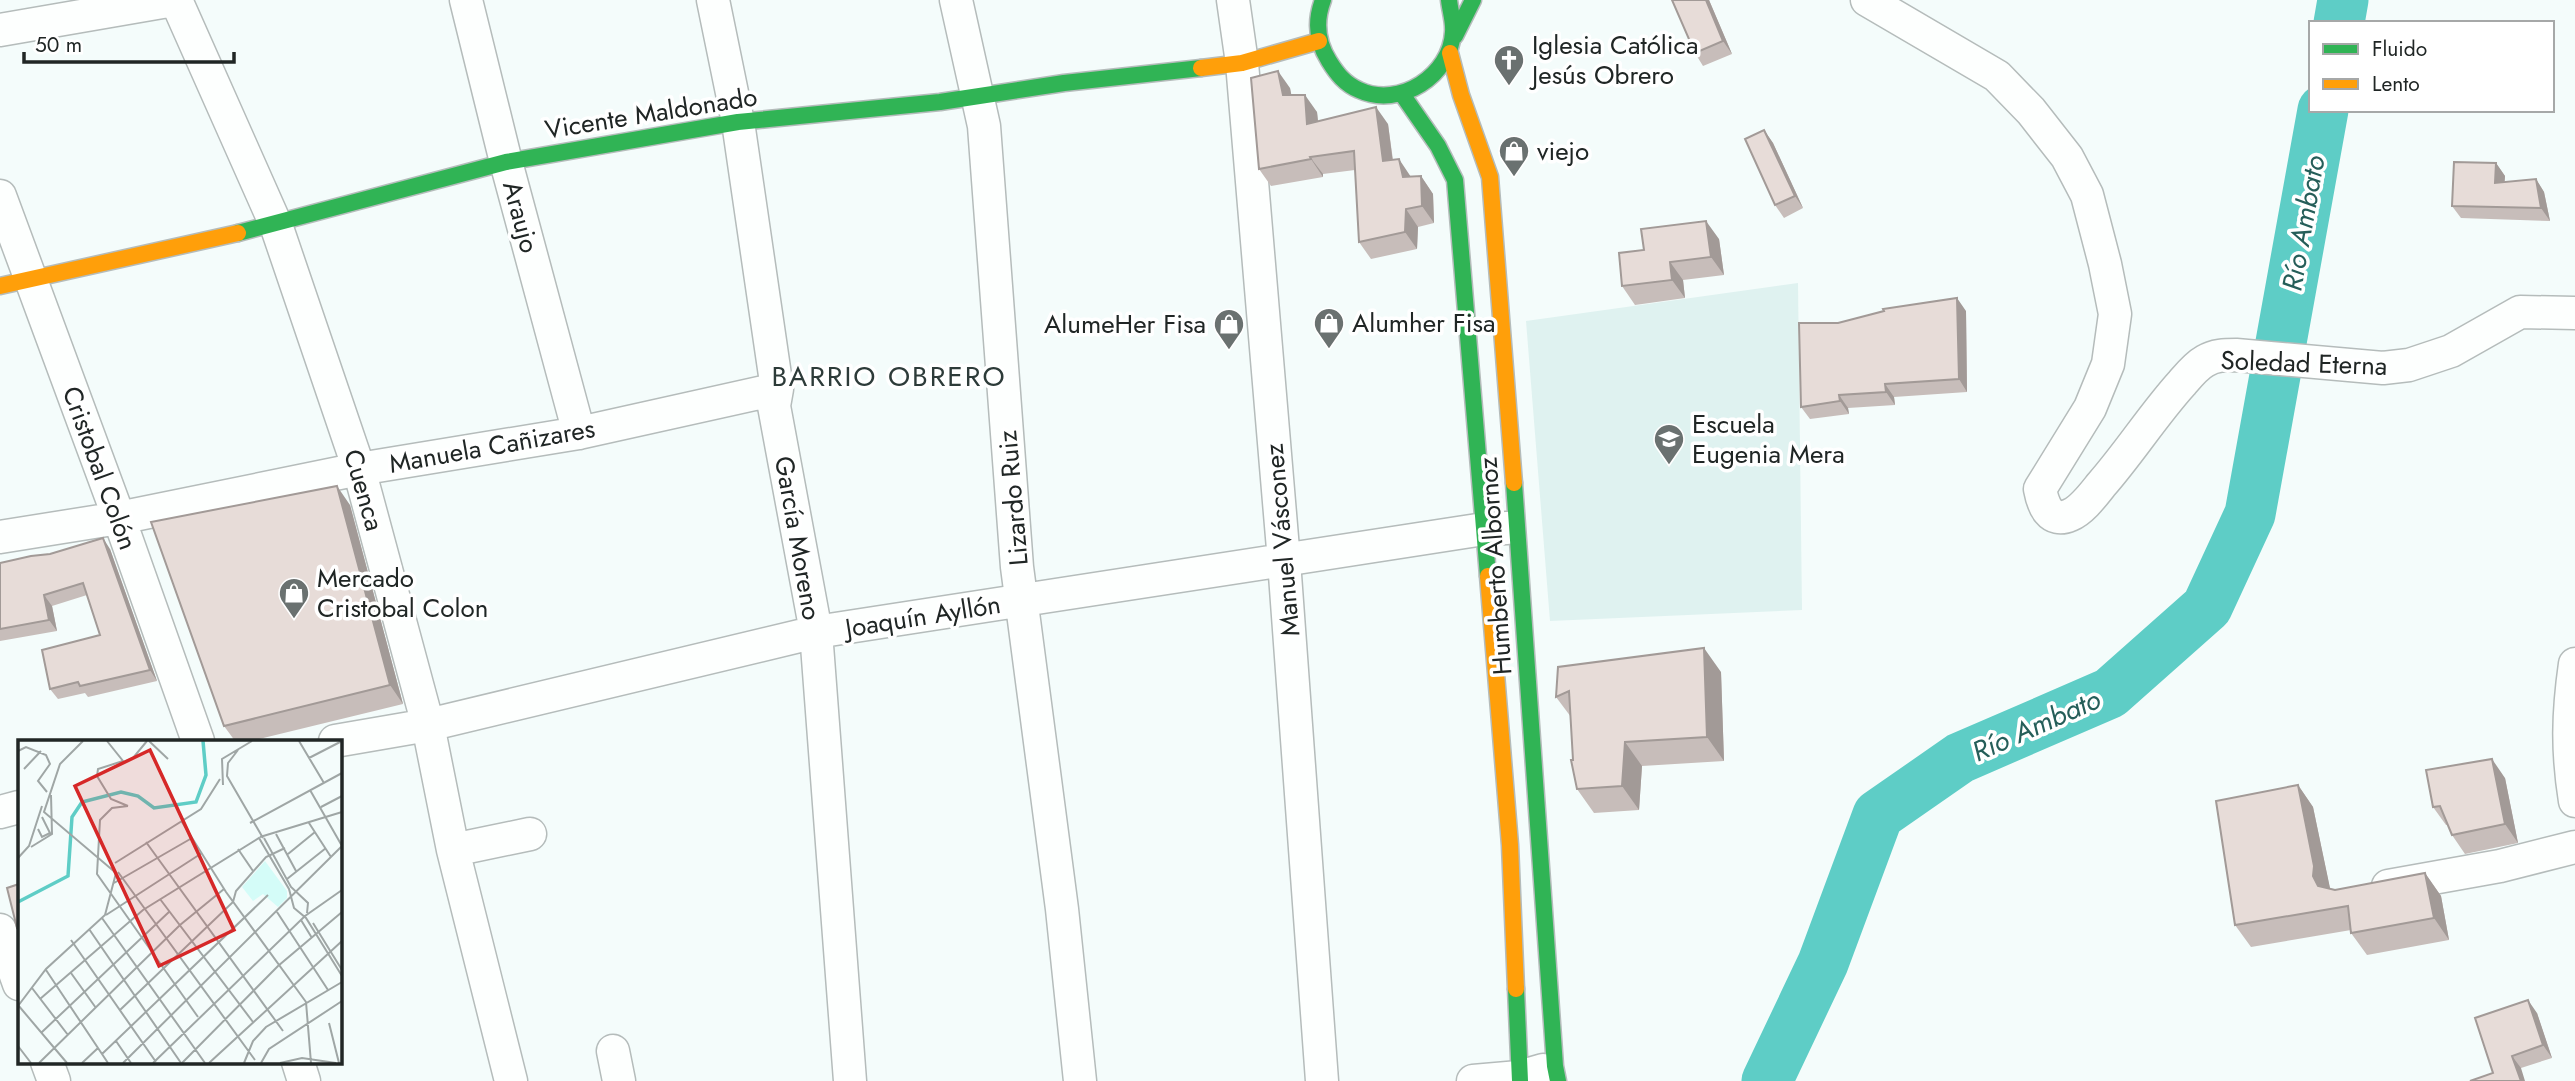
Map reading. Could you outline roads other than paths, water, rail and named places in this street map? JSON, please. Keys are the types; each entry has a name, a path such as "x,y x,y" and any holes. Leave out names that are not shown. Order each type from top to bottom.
{"main road":[{"path":"1450,0 1455,36"},
{"path":"1321,2 1317,24 1326,61 1340,78 1359,90 1380,96 1402,94 1422,86 1438,71 1450,52 1467,8 1474,0"},
{"name":"Vicente Maldonado","path":"0,286 276,225 506,162 738,122 940,102 1242,63 1319,41"},
{"name":"Humberto Albornoz","path":"1450,52 1461,95 1490,177 1556,1073"},
{"name":"Humberto Albornoz","path":"1402,94 1430,131 1446,157 1455,180 1510,845 1520,1079"}],"street":[{"path":"0,30 175,0"},
{"name":"Cuenca","path":"175,0 276,225 359,469 428,725 453,850 511,1081"},
{"name":"Araujo","path":"466,0 506,162 579,433"},
{"name":"García Moreno","path":"713,0 738,122 776,389 774,406 816,632 850,1081"},
{"name":"Lizardo Ruiz","path":"956,0 984,127 1021,600 1062,909 1080,1081"},
{"name":"Manuel Vásconez","path":"1233,0 1242,63 1284,561 1322,1081"},
{"name":"Soledad Eterna","path":"1867,0 1997,76 2031,111 2067,156 2087,195 2115,314 2108,364 2090,408 2040,489 2043,504 2050,514 2062,517 2073,514 2091,497 2121,463 2169,398 2203,361 2217,355 2366,369 2409,365 2451,351 2519,312 2575,313"},
{"name":"Cristobal Colón","path":"0,196 198,740"},
{"name":"Manuela Cañizares","path":"0,537 119,518 359,469 579,433 776,389"},
{"name":"Joaquín Ayllón","path":"341,740 428,725 816,632 1484,529 1517,527"},
{"path":"2575,664 2568,712 2575,801"},
{"path":"0,812 18,807"},
{"path":"453,850 530,834"},
{"path":"2360,891 2500,866 2575,847"},
{"path":"0,930 18,981"},
{"path":"48,1064 54,1081"},
{"path":"299,1064 304,1081"},
{"path":"1473,1081 1520,1079 1556,1073"}],"waterway":[{"name":"Río Ambato","path":"2339,21 2343,0"},
{"name":"Río Ambato","path":"1767,1081 1823,963 1878,815 1960,758 2110,693 2207,607 2250,514 2323,112"}],"place":[{"name":"Iglesia Católica Jesús Obrero","path":"1509,87"},
{"name":"viejo","path":"1514,178"},
{"name":"Alumher Fisa","path":"1329,350"},
{"name":"AlumeHer Fisa","path":"1229,351"},
{"name":"Escuela Eugenia Mera","path":"1669,466"},
{"name":"Mercado Cristobal Colon","path":"294,620"}],"district":[{"name":"BARRIO OBRERO","path":"889,376"}]}
